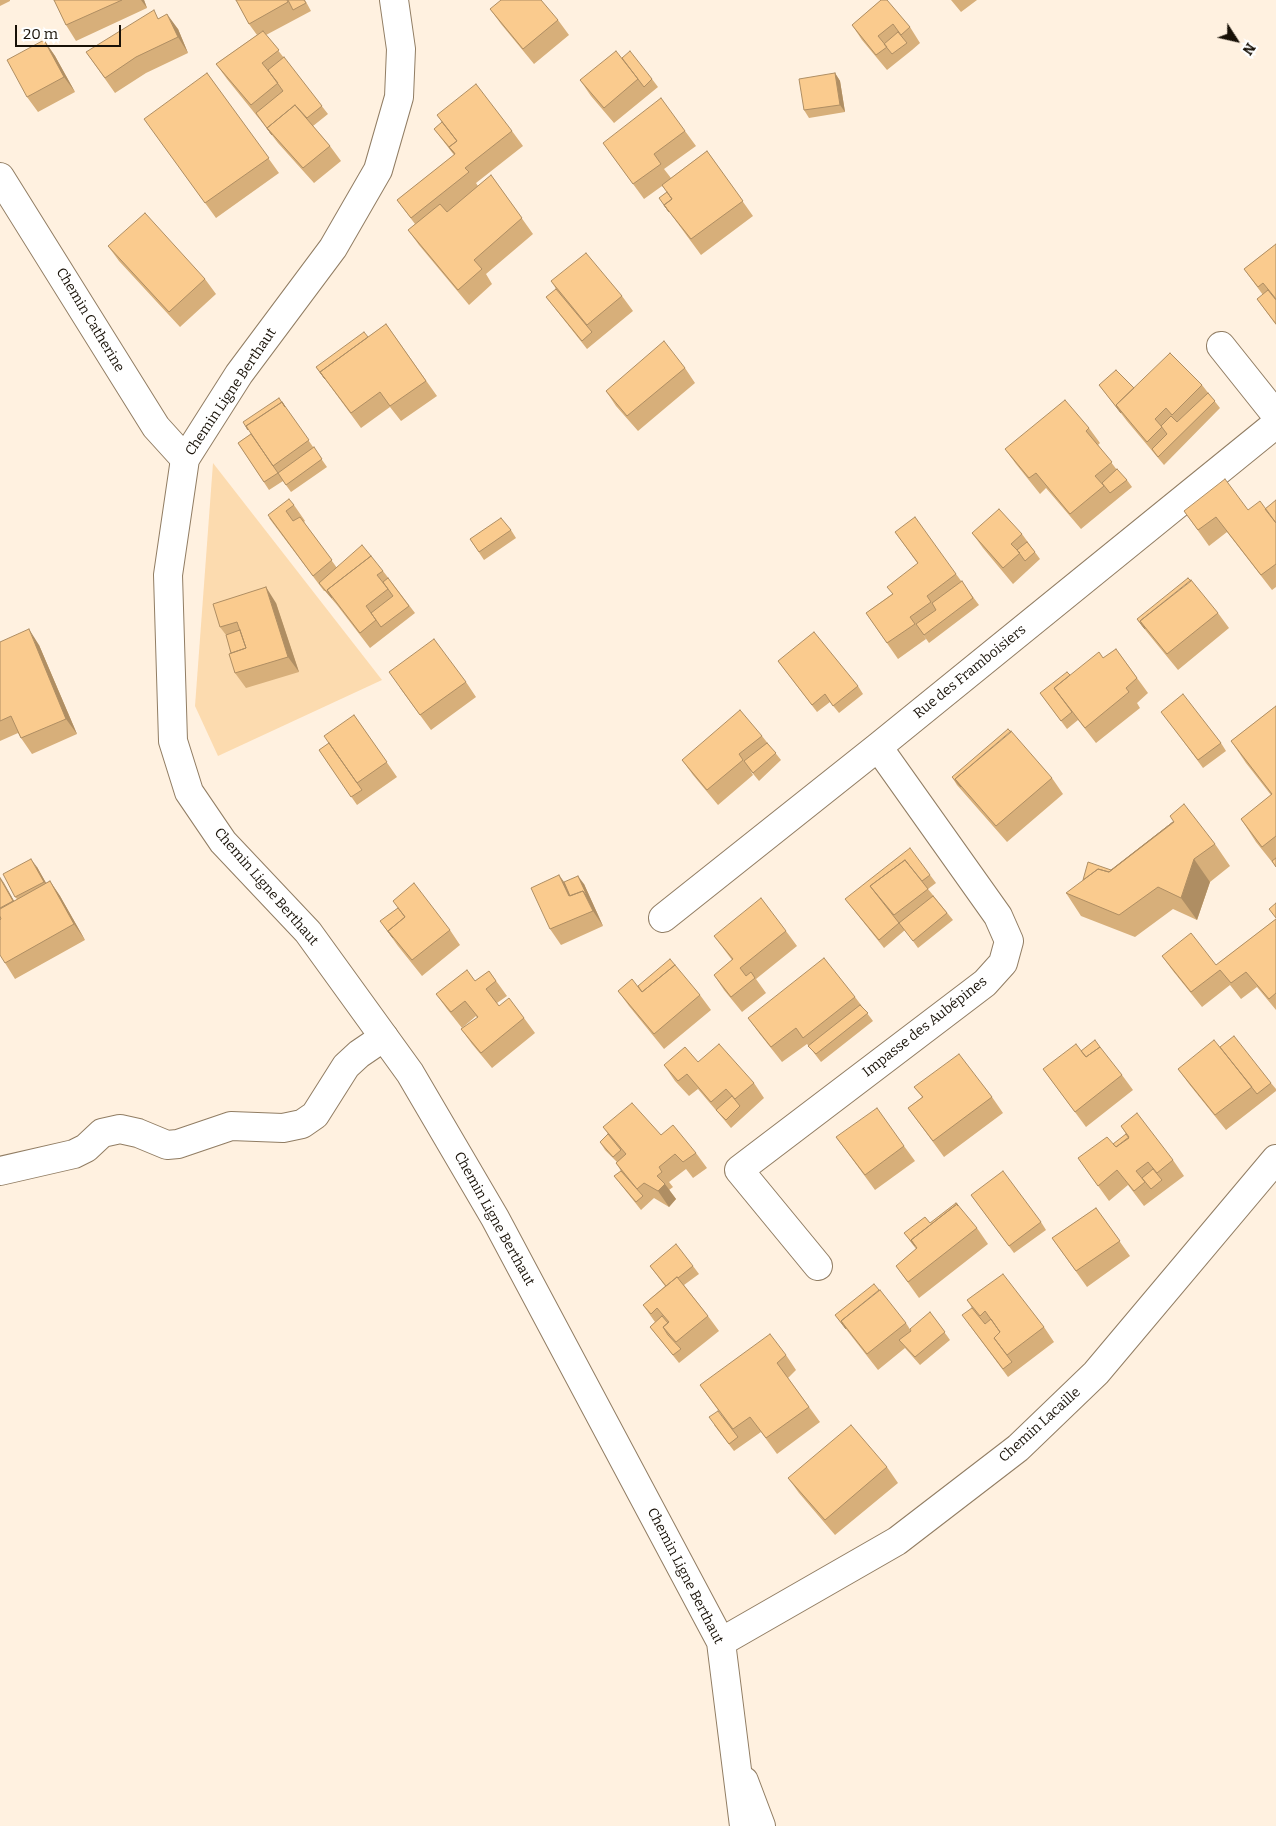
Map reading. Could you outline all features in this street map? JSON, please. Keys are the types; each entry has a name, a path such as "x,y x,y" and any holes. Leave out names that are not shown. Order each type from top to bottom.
{"street":[{"name":"Chemin Ligne Berthaut","path":"394,0 401,49 399,97 378,170 333,248 240,374 185,459 168,575 173,741 189,792 223,842 308,932 410,1073 495,1218 721,1642 744,1826"},
{"name":"Chemin Catherine","path":"0,177 156,427 185,459"},
{"path":"1221,346 1276,415"},
{"name":"Rue des Framboisiers","path":"663,918 878,747 1276,424"},
{"name":"Impasse des Aubépines","path":"818,1266 739,1170 985,983 1003,963 1009,941 998,916 878,747"},
{"path":"0,1171 74,1154 86,1148 102,1133 120,1129 167,1145 178,1144 231,1126 282,1128 302,1124 315,1115 346,1066 359,1054 384,1037"},
{"name":"Chemin Lacaille","path":"721,1642 896,1541 1018,1448 1096,1374 1276,1159"},
{"path":"736,1760 760,1826"}],"shaded area":[{"path":"213,463 382,680 218,756 195,706"}],"building":[{"path":"54,0 122,0 66,25"},
{"path":"236,0 287,0 288,2 249,24"},
{"path":"288,0 304,0 306,3 293,10"},
{"path":"501,0 541,0 558,20 523,49 490,9"},
{"path":"881,0 887,0 910,27 901,35 893,24 878,36 887,47 876,55 852,25"},
{"path":"154,10 158,19 167,14 178,37 136,57 105,78 86,52"},
{"path":"263,31 279,50 262,63 278,83 251,105 216,64"},
{"path":"898,32 907,43 892,54 884,44"},
{"path":"44,40 64,77 27,97 7,60"},
{"path":"616,51 638,79 604,108 580,80"},
{"path":"630,51 652,79 644,87 622,58"},
{"path":"284,57 322,106 307,118 295,105 267,128 272,135 256,113 283,91 268,70"},
{"path":"207,73 269,158 205,203 144,119"},
{"path":"835,73 840,105 804,110 799,79"},
{"path":"476,84 512,131 465,168 469,172 411,218 397,200 455,154 449,147 457,141 437,115"},
{"path":"661,98 685,131 654,154 661,164 633,184 603,143"},
{"path":"295,105 330,146 303,168 267,128"},
{"path":"442,122 457,141 449,147 434,129"},
{"path":"707,151 743,201 691,239 664,205 672,199 662,185"},
{"path":"491,175 522,218 474,260 482,269 458,290 408,230 440,204 447,212"},
{"path":"667,192 672,199 664,205 659,198"},
{"path":"145,213 205,279 169,312 108,246"},
{"path":"1276,244 1276,299 1263,283 1258,287 1244,269"},
{"path":"586,253 622,296 587,325 551,281"},
{"path":"556,289 592,332 582,341 546,297"},
{"path":"1268,290 1276,300 1276,324 1257,299"},
{"path":"386,324 426,381 390,406 380,392 351,413 320,372"},
{"path":"364,332 368,337 320,372 325,379 316,367"},
{"path":"664,341 685,368 627,416 606,391"},
{"path":"1170,353 1202,385 1172,415 1166,408 1155,419 1162,427 1147,442 1116,405"},
{"path":"1116,370 1134,388 1116,405 1121,413 1099,385"},
{"path":"1208,393 1215,401 1158,457 1152,449 1167,434 1161,426 1171,416 1177,422"},
{"path":"279,398 282,402 246,426 248,430 243,422"},
{"path":"1065,400 1089,428 1086,431 1112,462 1095,476 1104,486 1070,514 1036,473 1029,478 1005,449"},
{"path":"282,402 309,440 273,466 246,426"},
{"path":"251,434 278,473 264,482 238,443"},
{"path":"314,447 322,459 286,485 278,473"},
{"path":"1117,469 1127,480 1110,493 1102,483"},
{"path":"1225,479 1248,510 1260,501 1276,523 1276,564 1261,575 1216,517 1198,530 1184,511"},
{"path":"289,499 294,505 286,511 293,521 300,517 332,560 313,576 268,515"},
{"path":"1276,500 1276,523 1265,509"},
{"path":"999,509 1022,534 1011,544 1020,553 1003,568 972,533"},
{"path":"915,517 956,574 927,596 931,602 910,617 915,624 887,643 866,613 893,594 887,587 918,563 895,532"},
{"path":"501,518 511,530 479,552 470,539"},
{"path":"1027,542 1035,552 1025,561 1017,550"},
{"path":"362,545 371,556 327,590 332,598 319,583"},
{"path":"371,556 383,571 377,575 388,589 366,606 376,620 360,633 327,590"},
{"path":"388,578 409,606 381,627 371,613 393,596 383,582"},
{"path":"1188,578 1191,581 1140,621 1145,629 1137,619"},
{"path":"1191,580 1218,613 1167,654 1140,621"},
{"path":"962,581 973,598 924,635 916,624 936,610 932,603"},
{"path":"266,587 288,657 235,673 229,654 246,648 237,622 220,627 213,604"},
{"path":"29,629 66,719 21,738 11,716 0,721 0,642"},
{"path":"240,630 246,648 231,653 226,635"},
{"path":"814,632 858,686 833,706 825,694 812,705 778,661"},
{"path":"434,639 466,682 420,715 389,672"},
{"path":"1116,649 1137,678 1126,688 1129,692 1085,728 1054,688 1099,652 1103,658"},
{"path":"1067,672 1070,675 1054,688 1072,712 1061,721 1040,693"},
{"path":"1183,694 1221,743 1198,760 1161,712"},
{"path":"1276,706 1276,836 1262,847 1241,819 1272,794 1231,741"},
{"path":"740,710 762,736 739,754 743,760 707,790 682,760"},
{"path":"354,715 387,762 357,783 324,736"},
{"path":"1008,729 1011,732 955,779 961,787 952,777"},
{"path":"1011,731 1052,778 996,826 955,779"},
{"path":"329,743 362,790 351,797 319,750"},
{"path":"767,743 776,753 753,773 744,761"},
{"path":"1184,804 1215,844 1194,859 1181,898 1158,887 1119,915 1066,893 1098,869 1109,872 1174,822 1170,816"},
{"path":"1173,822 1109,872 1098,869 1083,880 1088,862 1111,870"},
{"path":"910,848 930,875 922,881 905,860 870,886 899,923 879,940 845,899"},
{"path":"1276,858 1276,867 1272,861"},
{"path":"31,859 44,882 15,897 3,874"},
{"path":"905,860 928,889 894,915 870,886"},
{"path":"559,875 569,896 583,891 593,911 550,929 531,888"},
{"path":"578,876 588,898 583,891 570,896 564,882"},
{"path":"0,878 13,901 0,908"},
{"path":"50,881 74,924 5,963 0,955 0,909"},
{"path":"414,883 450,930 412,960 388,931 405,917 393,901"},
{"path":"933,896 947,913 913,941 899,923"},
{"path":"761,898 786,931 740,968 746,976 751,972 755,978 731,997 714,975 733,959 714,936"},
{"path":"1276,903 1276,918 1269,909"},
{"path":"398,908 405,917 388,931 393,938 380,921"},
{"path":"1276,919 1276,993 1269,999 1246,972 1231,983 1220,970 1191,992 1162,956 1191,933 1216,965"},
{"path":"824,958 855,997 803,1038 796,1028 771,1047 748,1018"},
{"path":"670,959 675,965 642,992 638,986"},
{"path":"675,965 700,995 654,1034 618,991 632,979 642,992"},
{"path":"467,970 475,981 489,971 496,981 486,989 499,1006 509,998 524,1018 481,1053 461,1029 478,1017 465,1001 451,1012 436,994"},
{"path":"860,1005 868,1013 816,1054 808,1046"},
{"path":"1234,1036 1271,1083 1257,1094 1220,1047"},
{"path":"1095,1040 1100,1047 1086,1057 1081,1051"},
{"path":"1214,1040 1252,1087 1215,1115 1178,1069"},
{"path":"719,1044 754,1083 735,1099 726,1089 711,1102 687,1074 678,1081 664,1065 685,1047 698,1062"},
{"path":"1076,1044 1086,1057 1100,1047 1122,1075 1075,1112 1043,1069"},
{"path":"959,1054 992,1097 933,1141 908,1108 923,1097 914,1087"},
{"path":"732,1096 740,1106 726,1120 716,1110"},
{"path":"632,1103 661,1135 673,1125 696,1153 683,1162 675,1154 659,1167 662,1172 657,1176 665,1184 658,1191 644,1183 637,1189 616,1163 626,1154 603,1127"},
{"path":"877,1108 904,1146 865,1175 836,1137"},
{"path":"1137,1113 1173,1160 1157,1173 1148,1162 1136,1171 1145,1182 1134,1191 1117,1170 1098,1186 1078,1158 1107,1137 1116,1147 1129,1137 1121,1126"},
{"path":"608,1134 621,1150 613,1157 600,1142"},
{"path":"1126,1134 1129,1138 1116,1147 1113,1144"},
{"path":"1153,1169 1162,1180 1151,1189 1142,1178"},
{"path":"621,1171 643,1196 636,1202 614,1176"},
{"path":"1003,1171 1041,1222 1009,1246 971,1195"},
{"path":"956,1203 911,1240 915,1246 904,1233 925,1217 930,1223"},
{"path":"957,1204 977,1228 908,1282 896,1266 917,1248 911,1240"},
{"path":"1096,1208 1120,1241 1076,1271 1052,1238"},
{"path":"676,1244 693,1266 666,1286 650,1266"},
{"path":"1003,1274 1044,1327 1007,1355 994,1338 1000,1332 985,1311 980,1316 967,1300"},
{"path":"677,1277 708,1316 676,1342 663,1327 669,1322 657,1308 651,1314 643,1305"},
{"path":"874,1284 879,1290 841,1321 846,1329 835,1315"},
{"path":"880,1290 906,1323 867,1354 841,1321"},
{"path":"972,1308 985,1324 991,1319 1000,1332 994,1338 1012,1362 1003,1369 962,1315"},
{"path":"930,1312 945,1332 915,1357 899,1340"},
{"path":"662,1316 668,1323 663,1327 681,1349 673,1355 650,1327"},
{"path":"770,1334 786,1355 777,1363 809,1407 766,1438 750,1417 733,1429 700,1385"},
{"path":"718,1411 738,1437 729,1444 709,1417"},
{"path":"851,1425 887,1467 825,1520 788,1478"}]}
